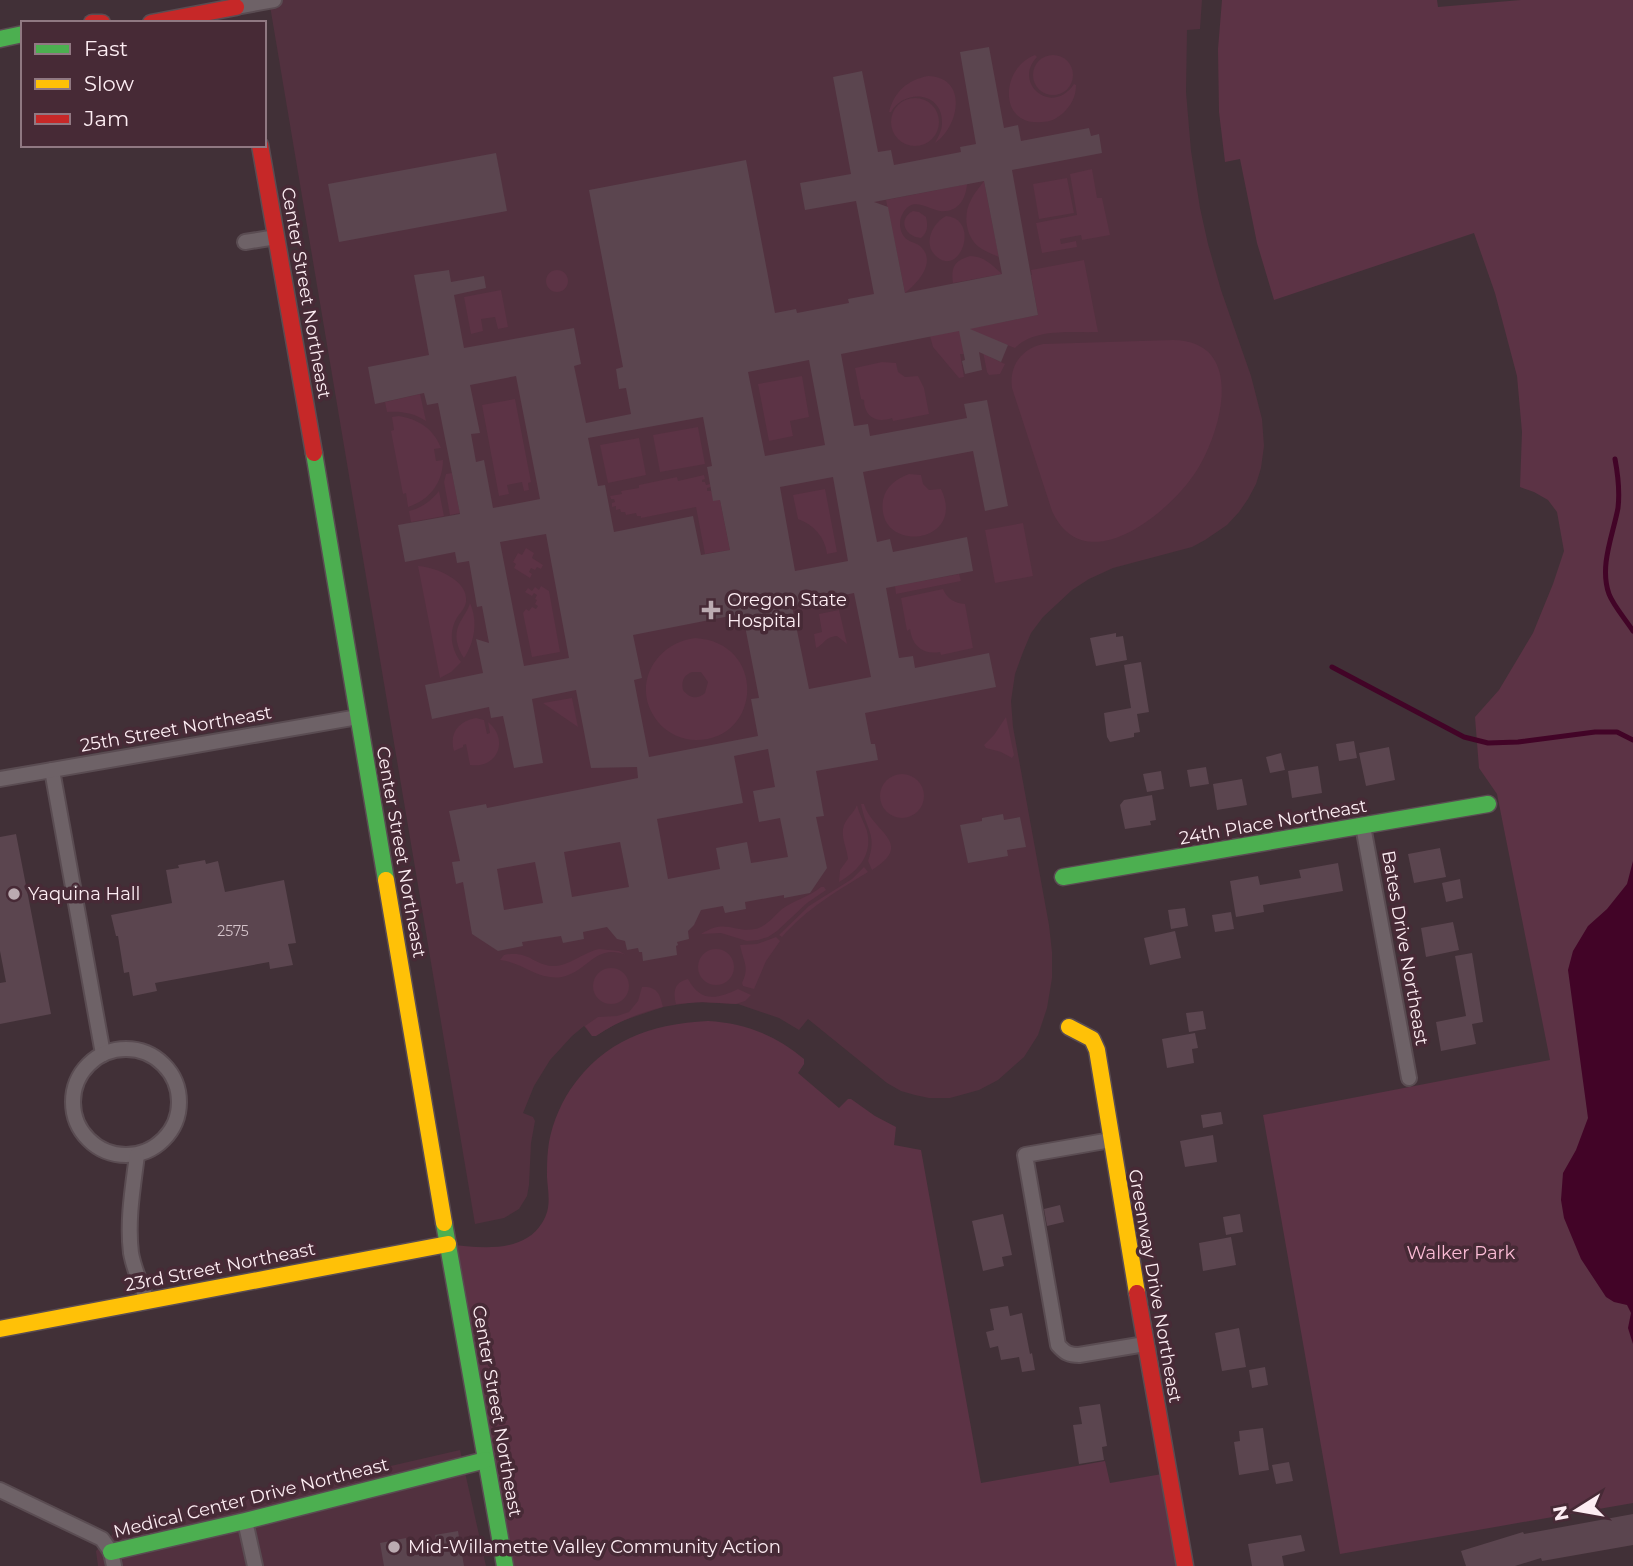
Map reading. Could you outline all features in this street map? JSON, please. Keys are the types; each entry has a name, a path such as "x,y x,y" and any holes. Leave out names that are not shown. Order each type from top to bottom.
{"street":[{"path":"164,21 237,10 274,0"},
{"path":"0,39 21,34"},
{"name":"Center Street Northeast","path":"260,147 505,1566"},
{"path":"245,242 276,237"},
{"name":"25th Street Northeast","path":"0,779 358,718"},
{"path":"52,770 103,1054"},
{"name":"24th Place Northeast","path":"1063,877 1489,804"},
{"name":"Bates Drive Northeast","path":"1363,826 1409,1077"},
{"name":"Greenway Drive Northeast","path":"1069,1027 1092,1039 1097,1050 1145,1344 1185,1566"},
{"path":"136,1050 152,1056 166,1066 174,1079 179,1093 176,1123 166,1138 153,1149 137,1155 104,1151 90,1141 79,1127 74,1111 76,1086 89,1064 103,1054 136,1050"},
{"path":"1111,1140 1025,1156 1058,1345 1069,1355 1145,1344"},
{"path":"137,1155 129,1229 136,1274 147,1300"},
{"name":"23rd Street Northeast","path":"0,1329 448,1244"},
{"name":"Medical Center Drive Northeast","path":"0,1490 102,1539 112,1559 244,1521 486,1460"},
{"path":"244,1521 255,1566"}],"shaded area":[{"name":"Oregon State Hospital","path":"269,0 1202,0 1200,29 1187,30 1186,92 1191,151 1208,244 1251,376 1262,419 1264,446 1261,468 1248,499 1227,525 1192,547 1113,568 1089,579 1072,590 1043,617 1031,633 1015,674 1011,701 1013,727 1049,925 1052,978 1047,1008 1038,1035 1024,1057 998,1080 979,1090 950,1098 929,1098 901,1091 887,1083 808,1019 799,1030 779,1018 738,1004 694,1002 663,1007 619,1022 595,1036 584,1026 550,1060 534,1086 523,1113 533,1117 535,1121 527,1196 519,1209 504,1218 475,1224"},
{"path":"1633,861 1633,1344 1628,1328 1631,1313 1627,1305 1606,1297 1581,1259 1564,1218 1561,1200 1563,1173 1576,1150 1588,1118 1568,970 1573,951 1588,926 1607,909 1627,884"},
{"path":"460,1450 486,1566 98,1566 96,1551 118,1529"}],"green space":[{"name":"Walker Park","path":"1222,0 1437,0 1438,7 1521,0 1633,0 1633,1503 1340,1554 1263,1115 1550,1060 1497,794 1479,768 1475,717 1499,690 1533,633 1564,551 1557,512 1548,500 1520,487 1522,432 1517,376 1495,293 1474,233 1274,300 1257,243 1240,159 1225,162 1219,112 1218,49"},
{"path":"1035,55 1037,57 1029,77 1038,93 1055,97 1076,85 1068,108 1057,117 1042,122 1028,121 1017,115 1011,106 1009,95 1015,72 1023,62"},
{"path":"1053,55 1067,61 1073,75 1067,89 1053,95 1039,89 1033,75 1039,61"},
{"path":"928,76 941,78 949,84 956,104 950,126 935,143 941,131 941,113 930,100 922,97 905,99 889,112 894,99 903,88 914,80"},
{"path":"915,98 932,105 939,122 932,139 915,146 898,139 891,122 898,105"},
{"path":"1092,169 1097,198 1102,198 1110,235 1082,240 1081,235 1060,239 1061,244 1076,241 1077,247 1042,253 1036,223 1077,215 1070,174"},
{"path":"1067,178 1074,213 1039,219 1033,184"},
{"path":"984,181 999,257 979,247 968,231 968,206"},
{"path":"967,184 965,195 956,208 940,211 915,204 902,215 900,225 903,235 922,248 927,260 919,279 905,293 886,200"},
{"path":"913,211 926,217 927,229 921,238 915,237 905,227 905,218"},
{"path":"946,216 957,220 963,227 965,237 958,255 943,261 931,249 930,238 934,227"},
{"path":"970,256 984,259 1002,274 953,283 955,265"},
{"path":"1084,260 1098,332 1043,334 1015,348 997,341 990,357 1005,364 1000,374 989,375 987,372 982,347 963,351 964,354 960,354 964,377 959,378 933,347 930,336 1038,315 1031,270"},
{"path":"557,270 565,273 568,281 565,289 557,292 549,289 546,281 549,273"},
{"path":"501,290 508,327 498,329 495,317 481,319 483,331 471,334 464,297"},
{"path":"1173,340 1196,344 1211,355 1219,371 1222,390 1220,412 1206,453 1185,487 1148,520 1127,533 1106,541 1085,541 1067,532 1052,511 1012,388 1015,366 1028,350 1043,344"},
{"path":"882,362 896,363 898,372 905,377 918,376 924,388 929,414 893,421 892,418 876,419 869,414 864,400 861,399 855,368"},
{"path":"802,376 809,417 790,421 793,436 769,441 758,384"},
{"path":"420,394 426,421 407,413 387,412 385,402"},
{"path":"515,399 531,482 528,483 529,490 524,491 522,482 507,485 509,494 499,496 482,405"},
{"path":"399,416 419,422 430,430 441,448 434,449 436,461 443,460 441,476 434,489 423,500 408,507 391,431 394,430 392,417"},
{"path":"698,427 705,464 660,472 653,435"},
{"path":"639,438 646,475 608,483 600,445"},
{"path":"452,473 460,513 450,515 444,482 446,474"},
{"path":"909,474 921,475 923,484 929,490 941,489 946,508 942,522 932,532 919,536 905,535 892,529 884,518 883,500 886,491"},
{"path":"704,475 702,482 710,484 711,487 707,488 707,491 711,491 720,500 730,550 705,554 696,507 641,518 636,513 626,515 620,509 616,510 616,506 612,507 615,502 610,496 622,494 621,491 677,477 678,481"},
{"path":"825,489 837,552 827,554 818,532 798,519 793,495"},
{"path":"439,491 444,516 411,522 409,511 426,504"},
{"path":"1023,523 1033,576 995,583 985,530"},
{"path":"526,548 534,553 532,558 543,565 541,569 531,568 530,578 514,568 516,564 513,562 518,553 522,555"},
{"path":"418,566 450,576 462,587 465,594 464,608 455,622 452,634 453,646 461,662 440,678"},
{"path":"959,574 961,581 896,594 895,586"},
{"path":"541,586 549,591 560,652 532,657 523,613 532,607 536,609 537,595 534,593 532,596 525,592 528,588 532,591 535,587 539,590"},
{"path":"943,589 952,600 965,604 973,648 941,655 940,652 924,651 916,645 910,629 907,631 901,598"},
{"path":"470,603 474,631 464,658 457,644 457,634"},
{"path":"839,610 847,644 837,636 816,648 814,634 822,632 819,614"},
{"path":"695,638 718,644 735,656 744,672 747,690 744,709 734,725 718,736 696,740 680,737 662,726 650,709 646,695 651,669 668,648","holes":["692,672 701,672 708,682 705,693 699,697 688,695 683,690 684,679"]},
{"path":"572,698 578,727 543,703"},
{"path":"1006,717 1014,755 1012,758 984,745"},
{"path":"476,718 484,720 487,734 490,733 488,722 495,729 499,745 493,758 479,765 470,765 466,744 454,751 453,739 460,725"},
{"path":"902,774 911,775 918,780 923,787 923,805 918,812 911,817 902,818 893,817 886,812 881,805 880,796 881,787 886,780 893,775"},
{"path":"861,804 864,804 868,814 888,837 891,845 885,861 872,870 868,861 871,838"},
{"path":"857,805 867,831 868,848 858,867 839,882 840,870 848,859 843,829"},
{"path":"864,867 868,872 812,909 782,937 779,935 809,906 852,879"},
{"path":"821,887 826,890 768,937 747,941 721,933 701,934 724,926 748,930 759,928 782,909"},
{"path":"776,937 780,941 766,961 754,989 743,986 746,968 740,945 757,944"},
{"path":"599,949 619,951 626,955 615,952 599,955 579,970 554,978 500,960 504,955 519,954 545,965 558,966"},
{"path":"716,949 729,954 734,967 729,980 716,985 703,980 698,967 703,954"},
{"path":"611,968 624,973 629,986 624,999 611,1004 598,999 593,986 598,973"},
{"path":"688,979 698,992 710,997 738,989 751,995 736,1004 676,1004 676,988 680,982"},
{"path":"642,987 657,992 663,1007 628,1018 592,1036 585,1026 598,1017 629,1012 638,1001"},
{"path":"708,1021 735,1024 782,1043 804,1059 798,1073 839,1108 851,1099 896,1127 894,1145 921,1150 981,1483 1105,1461 1110,1483 1168,1473 1185,1566 505,1566 448,1244 499,1247 524,1240 534,1233 542,1223 548,1206 547,1157 553,1126 566,1097 583,1073 613,1047 630,1038 667,1026"}],"building":[{"name":"Oregon State Hospital","path":"989,47 1004,128 1018,125 1021,141 1089,128 1091,136 1099,134 1102,153 1012,170 1038,315 970,329 1008,345 1001,362 979,352 982,370 965,374 959,331 841,354 854,426 868,424 870,436 967,418 964,404 987,400 1008,506 985,511 973,451 863,472 877,542 890,539 893,552 967,537 973,571 886,588 899,658 913,656 915,668 989,653 996,687 865,713 871,744 875,744 878,760 816,771 824,816 816,817 827,868 810,893 745,902 746,909 725,913 723,906 701,910 688,931 689,939 677,942 677,955 643,961 642,952 639,952 638,948 627,950 625,941 617,939 607,927 583,932 584,939 563,943 561,936 522,942 523,946 498,951 472,934 463,882 456,884 452,862 460,861 449,811 486,804 487,808 638,778 637,767 591,768 576,690 532,699 543,763 514,768 503,716 491,718 489,707 432,719 425,685 483,673 476,639 489,643 482,606 477,607 469,561 457,563 455,552 405,562 398,525 460,514 438,403 427,405 424,393 375,404 368,367 429,355 414,275 449,270 451,282 484,276 486,288 454,295 464,348 574,328 581,364 574,366 586,423 631,414 626,388 619,389 616,369 623,367 589,190 746,160 775,313 796,309 797,313 849,303 848,299 874,294 856,201 805,210 800,183 851,174 833,77 862,71 878,152 891,150 894,165 961,152 960,147 976,144 960,52","holes":["984,181 1002,274 905,293 888,207 874,202","809,360 825,445 765,456 748,372","516,376 540,499 493,508 484,460 476,462 471,434 480,433 470,385","703,417 712,466 707,467 713,501 720,500 730,550 701,555 693,516 614,532 605,485 598,486 588,438","833,477 848,561 795,571 780,487","546,534 569,658 524,666 500,542","854,593 871,677 809,689 792,606","735,615 736,618 743,616 759,698 751,699 758,736 649,757 634,680 642,678 633,635","768,749 775,787 753,791 759,822 780,818 788,857 751,863 747,842 716,848 720,869 668,879 657,819 743,803 734,756","620,842 629,887 572,897 564,852","535,862 543,903 504,910 497,869"]},
{"path":"496,153 507,211 339,242 328,184"},
{"path":"1116,633 1116,637 1123,636 1127,660 1096,666 1090,638"},
{"path":"1141,662 1149,712 1137,714 1140,732 1134,733 1134,737 1110,742 1104,713 1131,708 1124,665"},
{"path":"1354,741 1357,758 1339,761 1336,744"},
{"path":"1389,747 1395,780 1366,786 1359,753"},
{"path":"1281,753 1285,770 1270,773 1266,757"},
{"path":"1318,766 1322,793 1292,798 1288,771"},
{"path":"1206,767 1209,784 1190,787 1187,770"},
{"path":"1161,771 1164,789 1147,792 1143,774"},
{"path":"1242,779 1247,805 1217,810 1213,784"},
{"path":"1152,795 1156,820 1150,821 1151,825 1125,829 1120,805 1124,800"},
{"path":"1003,814 1004,820 1020,817 1026,847 1007,850 1008,856 968,863 960,825"},
{"name":"Yaquina Hall","path":"16,834 51,1014 0,1024 0,983 6,982 0,951 0,837"},
{"path":"1440,848 1446,877 1414,883 1408,854"},
{"path":"205,860 206,864 218,861 225,892 284,880 296,943 288,944 293,965 270,969 269,962 155,983 157,991 133,996 129,972 124,973 118,936 111,915 172,903 166,870"},
{"path":"1338,863 1343,891 1263,905 1264,912 1236,917 1230,881 1258,876 1260,885 1301,878 1299,870"},
{"path":"1460,879 1463,898 1446,902 1442,883"},
{"path":"1185,908 1188,926 1171,929 1168,910"},
{"path":"1231,912 1234,929 1215,932 1212,915"},
{"path":"1453,922 1459,950 1426,957 1421,928"},
{"path":"1175,931 1181,958 1150,965 1144,938"},
{"path":"1472,953 1483,1022 1472,1024 1476,1044 1441,1051 1436,1022 1466,1016 1455,956"},
{"path":"1203,1011 1206,1029 1189,1032 1186,1013"},
{"path":"1195,1033 1198,1048 1192,1049 1194,1063 1167,1068 1162,1039"},
{"path":"1221,1112 1223,1124 1203,1128 1201,1115"},
{"path":"1213,1135 1217,1162 1185,1167 1180,1141"},
{"path":"1060,1205 1064,1222 1047,1226 1044,1209"},
{"path":"1003,1214 1012,1255 1002,1257 1004,1266 983,1271 972,1221"},
{"path":"1240,1214 1243,1232 1226,1235 1223,1217"},
{"path":"1231,1237 1236,1265 1203,1271 1199,1243"},
{"path":"1008,1306 1010,1316 1022,1313 1035,1370 1022,1372 1019,1357 1001,1360 998,1346 990,1348 986,1332 994,1330 990,1309"},
{"path":"1239,1328 1246,1367 1222,1371 1215,1333"},
{"path":"1265,1367 1268,1385 1252,1388 1249,1370"},
{"path":"1100,1404 1107,1446 1102,1447 1104,1460 1079,1464 1073,1425 1082,1424 1079,1407"},
{"path":"1263,1428 1269,1470 1239,1475 1234,1442 1240,1441 1239,1431"},
{"path":"1289,1462 1293,1481 1276,1484 1272,1465"},
{"path":"1633,1514 1633,1545 1542,1561 1541,1558 1515,1566 1466,1566 1461,1551 1523,1532 1524,1534"},
{"name":"Mid-Willamette Valley Community Action","path":"458,1531 464,1566 384,1566 380,1543 406,1538 409,1556 438,1551 435,1535"},
{"path":"1301,1535 1305,1551 1282,1556 1284,1566 1252,1566 1248,1544"}],"waterway":[{"path":"1615,459 1619,502 1606,562 1606,583 1613,603 1633,631"},
{"path":"1332,667 1464,737 1488,743 1595,732 1617,732 1633,740"}],"traffic: fast":[{"path":"0,39 21,34"},
{"path":"314,453 386,880"},
{"path":"1063,877 1488,804"},
{"path":"444,1223 505,1566"},
{"path":"111,1552 486,1460"}],"traffic: slow":[{"path":"386,880 444,1223"},
{"path":"1069,1027 1092,1039 1097,1050 1137,1293"},
{"path":"0,1329 448,1244"}],"traffic: jam":[{"path":"162,21 236,7"},
{"path":"260,147 314,453"},
{"path":"1137,1293 1185,1566"}],"place":[{"name":"Oregon State Hospital","path":"711,610"},
{"name":"Yaquina Hall","path":"14,894"},
{"name":"Mid-Willamette Valley Community Action","path":"394,1547"}]}
